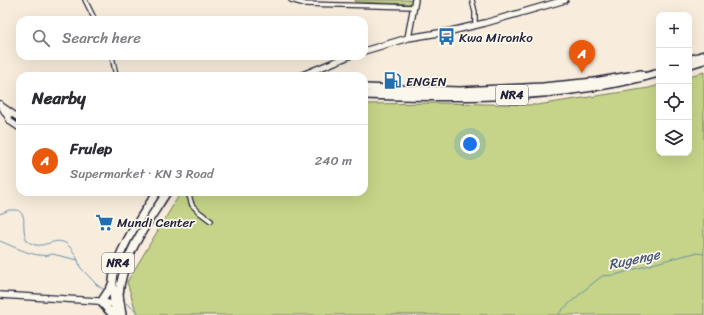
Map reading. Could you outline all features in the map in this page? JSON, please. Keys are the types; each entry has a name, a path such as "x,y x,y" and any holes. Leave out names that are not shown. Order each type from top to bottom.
{"highway":[{"path":"692,59 704,55"},
{"path":"692,64 704,60"},
{"name":"NR4","path":"368,95 454,97 545,93 644,74 656,70"},
{"name":"NR4","path":"368,88 460,91 594,84 638,79 656,75"},
{"name":"NR4","path":"122,315 117,301 113,280 120,256 132,232 154,196"},
{"name":"NR4","path":"114,315 127,260 137,240 164,196"},
{"path":"113,280 111,287 101,301 114,315"}],"main road":[{"path":"408,38 415,0"},
{"path":"368,50 408,38 486,24 562,1"},
{"path":"310,72 339,60"},
{"path":"0,104 16,116"},
{"path":"0,104 11,122 16,125"},
{"path":"0,295 117,301"}],"street":[{"path":"85,0 93,16"},
{"path":"291,0 305,4 414,7"},
{"path":"472,0 476,26"},
{"path":"113,60 115,72"},
{"path":"189,196 192,205 211,221"}],"green space":[{"path":"355,0 412,0 411,4 355,2"},
{"path":"704,72 704,315 137,315 127,282 179,196 368,196 368,104 437,103 537,105 656,86 656,156 692,156 692,75"}],"waterway":[{"path":"0,214 9,210 18,210 23,216 24,233 27,241 36,245 61,241 72,249 78,260"},
{"path":"0,241 33,254 52,254 78,260 80,267 97,285 103,289"},
{"name":"Rugenge","path":"558,315 602,276 615,275 695,253 704,254"},
{"path":"126,303 141,315"}],"place":[{"name":"Kwa Mironko","path":"446,37"},
{"name":"Frulep","path":"582,73"},
{"name":"ENGEN","path":"393,81"},
{"name":"Mundi Center","path":"104,222"}]}
